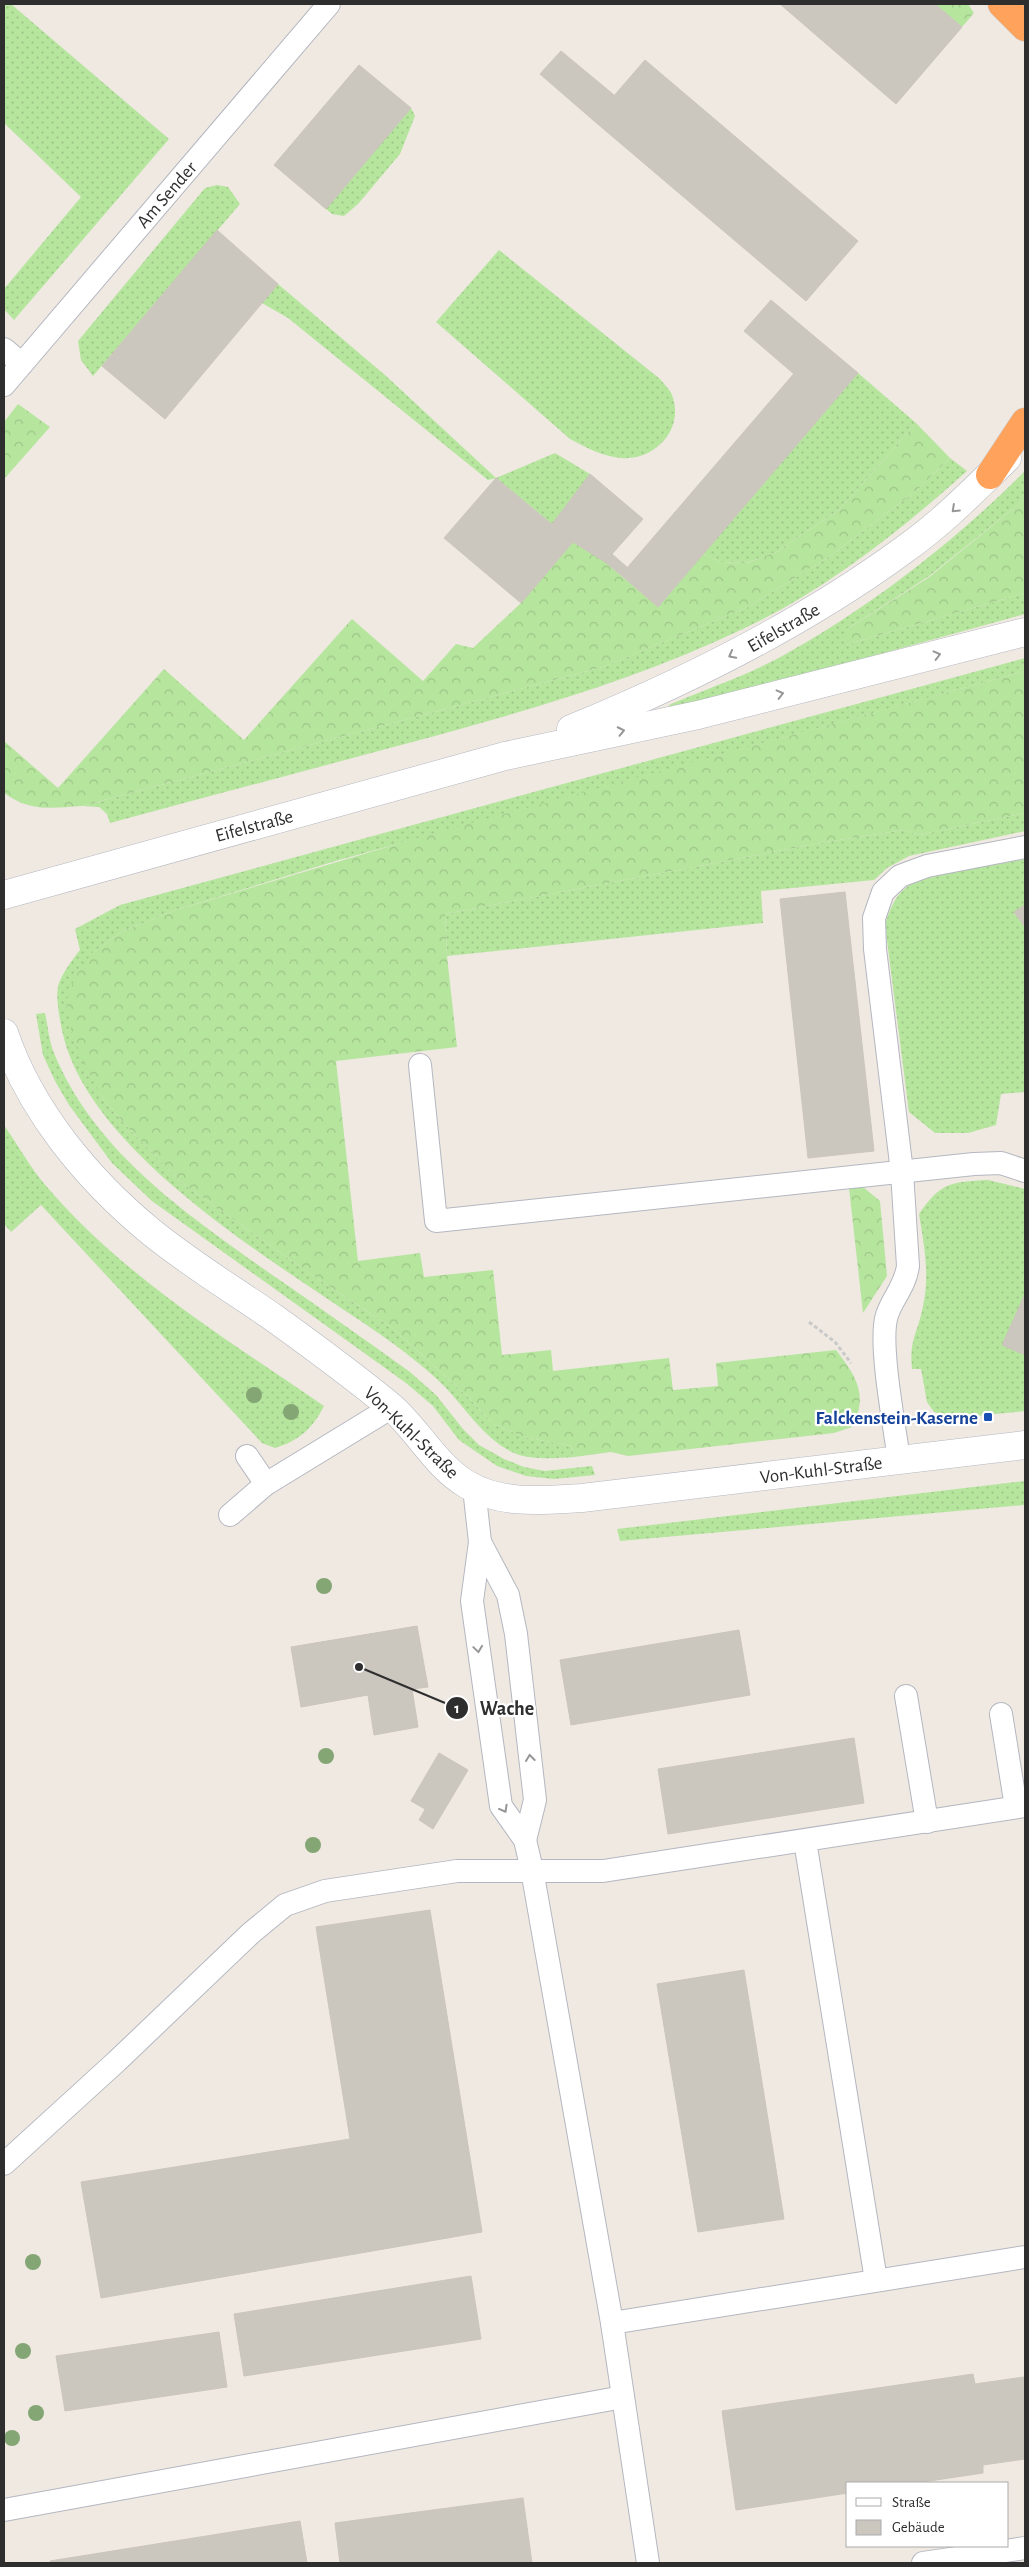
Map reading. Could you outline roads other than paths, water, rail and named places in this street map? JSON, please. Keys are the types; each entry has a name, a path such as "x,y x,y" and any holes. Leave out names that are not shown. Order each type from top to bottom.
{"highway":[{"path":"1002,4 1025,27"},
{"path":"990,475 1025,422"}],"street":[{"name":"Eifelstraße","path":"505,756 633,704 718,663 788,625 853,585 906,549 947,516 1025,441"},
{"name":"Eifelstraße","path":"4,895 505,756 698,715 1025,632"},
{"name":"Von-Kuhl-Straße","path":"4,1033 13,1057 38,1106 77,1158 111,1196 157,1236 326,1356 392,1407 442,1464 467,1485 495,1497 540,1500 582,1498 1025,1444"}],"lane":[{"name":"Am Sender","path":"4,385 330,4"},
{"path":"4,349 22,364"},
{"path":"899,1460 885,1340 887,1316 906,1281 908,1266 902,1172 875,948 874,918 883,892 900,876 927,866 1025,847"},
{"path":"420,1065 436,1222 1001,1163 1025,1170"},
{"path":"230,1516 266,1484 392,1407"},
{"path":"247,1456 266,1484"},
{"path":"474,1488 480,1542 472,1601 500,1806 525,1840 532,1870 612,2323 648,2563"},
{"path":"480,1542 508,1595 516,1634 535,1800 525,1840"},
{"path":"906,1696 927,1822"},
{"path":"4,2164 117,2061 251,1933 285,1905 325,1891 457,1871 603,1871 1021,1807 1001,1714"},
{"path":"805,1840 876,2280"},
{"path":"612,2323 1025,2257"},
{"path":"4,2510 623,2398"},
{"path":"937,2562 1025,2548"}],"place":[{"name":"Falckenstein-Kaserne","path":"988,1417"},
{"name":"Wache","path":"359,1667"}]}
